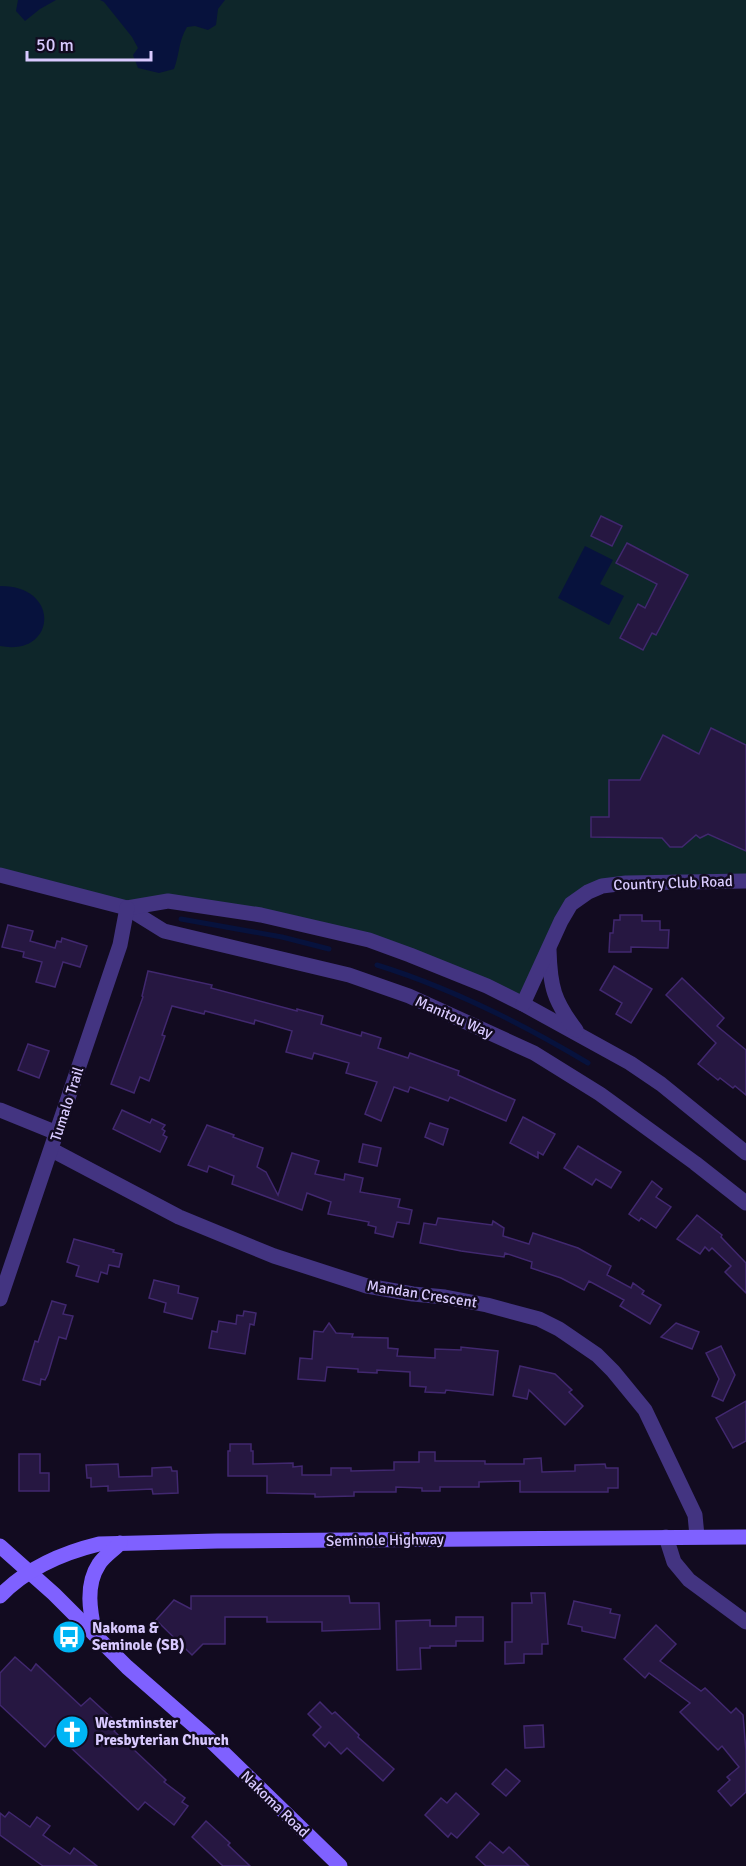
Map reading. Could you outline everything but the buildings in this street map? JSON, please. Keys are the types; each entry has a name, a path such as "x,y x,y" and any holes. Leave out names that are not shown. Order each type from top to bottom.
{"street":[{"name":"Manitou Way","path":"0,875 127,908 164,931 349,975 409,996 534,1053 609,1101 746,1203"},
{"name":"Country Club Road","path":"523,1004 561,921 571,904 588,892 602,886 653,882 746,881"},
{"name":"Manitou Way","path":"127,908 168,901 261,915 369,940 410,955 487,986 630,1063 661,1084 746,1153"},
{"name":"Tumalo Trail","path":"0,1299 120,945 127,908"},
{"path":"549,947 553,992 563,1013 580,1035"},
{"path":"0,1110 57,1133"},
{"name":"Mandan Crescent","path":"52,1150 179,1216 274,1256 367,1286 487,1305 538,1319 559,1329 597,1355 645,1410 695,1515 697,1536"},
{"path":"666,1537 674,1562 689,1580 746,1622"},
{"name":"Seminole Highway","path":"0,1596 29,1572 52,1559 99,1544 746,1537"},
{"path":"95,1635 90,1612 93,1576 100,1562 120,1544"},
{"name":"Nakoma Road","path":"0,1546 54,1594 127,1667 206,1736 340,1866"}],"green space":[{"path":"0,0 746,0 746,881 626,883 571,904 523,1004 410,955 168,901 127,908 0,875"}],"shaded area":[{"path":"18,0 56,0 25,21 16,11"},
{"path":"100,0 225,0 218,9 216,25 208,30 195,26 187,27 174,69 159,73 138,68 133,55 138,48 132,37"},
{"path":"585,546 613,560 600,584 624,596 609,625 558,598"},
{"path":"0,586 20,589 34,596 42,607 44,620 41,632 33,641 19,647 0,646"}],"waterway":[{"path":"181,919 282,937 329,949"},
{"path":"377,965 432,984 485,1008 588,1063"}],"place":[{"name":"Nakoma & Seminole (SB)","path":"69,1637"},
{"name":"Westminster Presbyterian Church","path":"72,1732"}]}
